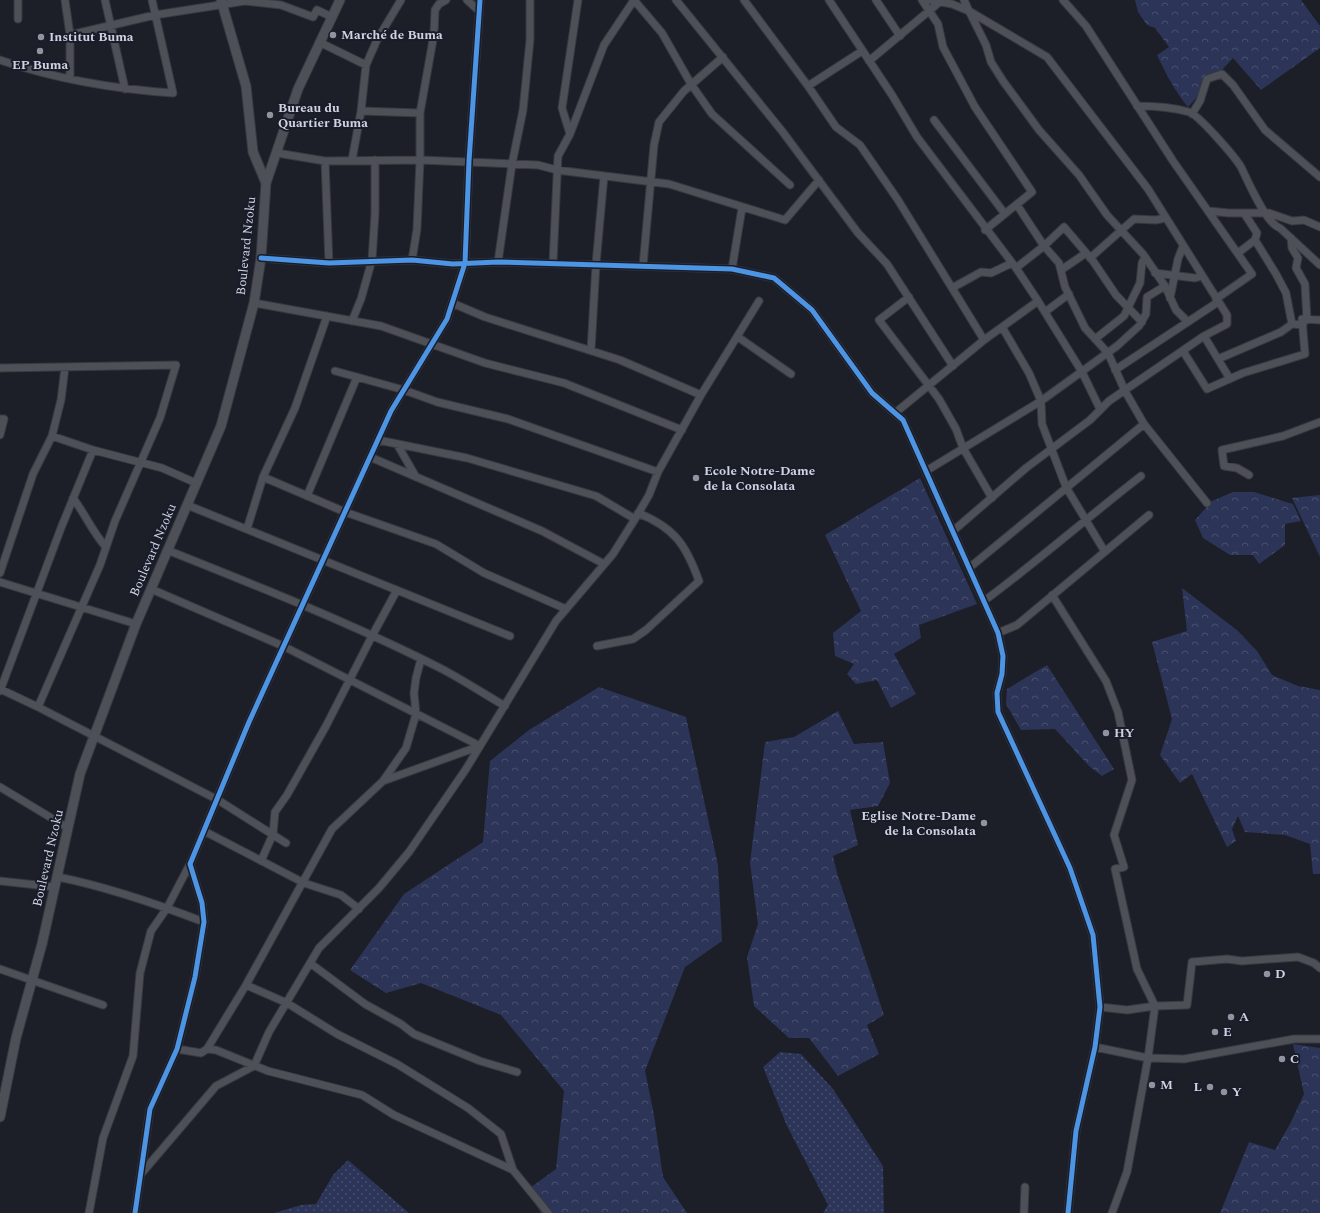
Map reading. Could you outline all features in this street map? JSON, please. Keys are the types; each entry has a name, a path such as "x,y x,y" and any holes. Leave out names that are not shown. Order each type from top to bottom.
{"street":[{"path":"18,0 18,19"},
{"path":"65,0 70,35 70,78"},
{"path":"105,0 109,26 125,90"},
{"path":"0,60 125,90 173,93 152,0"},
{"name":"Boulevard Nzoku","path":"0,1117 16,1038 32,982 58,877 80,774 136,624 221,426 254,303 261,258 266,183 298,89 340,0"},
{"path":"352,160 361,111 366,65 378,40 401,0"},
{"path":"412,260 416,242 420,160 420,113 434,34 435,10 439,4 446,0"},
{"path":"467,0 479,11"},
{"path":"89,1213 103,1138 133,1056 140,973 151,931 168,908 190,864 218,800 249,722 283,646 378,440 404,390 446,318 465,264 469,162 480,0"},
{"path":"498,262 512,164 523,110 530,40 530,0"},
{"path":"570,134 562,108 578,0"},
{"path":"553,264 558,156 570,134 604,45 634,0 662,33 691,84 712,114 790,185"},
{"path":"676,0 723,57 819,180 858,233 887,264 953,366"},
{"path":"744,0 808,86 836,127 860,144 898,200 984,340"},
{"path":"829,0 892,95 917,137 985,230 1014,266 1038,301 1082,372 1100,409"},
{"path":"876,0 900,36"},
{"path":"922,0 938,24 943,47 975,107 1032,192 985,230"},
{"path":"930,0 941,0 969,11 1047,57 1129,163 1166,218 1227,315 1227,324 1204,336 1125,390 1100,409 1090,420 1026,468 953,531"},
{"path":"869,61 930,11 941,0"},
{"path":"964,0 986,45 991,62 1003,81 1039,130 1079,175 1107,215 1121,229 1145,258 1165,286 1176,310 1188,322"},
{"path":"1063,0 1086,26 1173,161 1210,211 1252,274 1188,322 1115,370"},
{"path":"70,35 222,2 245,1 283,3 313,17 317,10 332,17"},
{"path":"222,2 246,86 253,152 266,183"},
{"path":"319,42 366,65"},
{"path":"808,86 862,50"},
{"path":"643,266 654,145 659,122 691,84 723,57"},
{"path":"1192,114 1200,101 1207,79 1222,74 1233,85 1265,130 1320,177"},
{"path":"1137,106 1157,106 1190,112 1206,126 1240,165 1256,195 1259,205 1275,226 1280,228 1320,265"},
{"path":"361,111 420,113"},
{"path":"934,120 1005,214"},
{"path":"277,153 325,161 420,160 538,165 557,170 670,184 742,208 785,220 819,180"},
{"path":"352,321 361,299 372,260 375,213 375,160"},
{"path":"325,161 328,263"},
{"path":"591,350 596,264 604,176"},
{"path":"1017,205 1044,246 1058,263 1069,294 1085,328 1108,353 1125,390 1144,424 1207,503"},
{"path":"732,269 742,208"},
{"path":"1210,211 1266,213 1292,221 1304,220 1320,227"},
{"path":"1238,253 1255,240 1257,233 1244,213"},
{"path":"1061,270 1088,255 1134,219 1156,220 1166,218"},
{"path":"952,288 981,272 991,273 1014,266 1044,246 1064,227 1088,255 1116,295 1142,322"},
{"path":"1183,351 1207,389 1276,362 1306,354 1305,284 1296,268 1298,258 1292,248 1291,238"},
{"path":"1255,240 1286,292 1292,324"},
{"path":"1170,298 1178,259 1183,246"},
{"path":"261,258 328,263 372,260 412,260 465,264 498,262 732,269 774,278 812,310 872,393 903,420 953,531 998,634 1003,656 1002,674 997,693 998,712 1070,868 1093,935 1100,1007 1095,1047 1076,1131 1068,1213"},
{"path":"1095,340 1124,316 1140,283 1142,263 1145,258"},
{"path":"1155,273 1195,278 1202,276"},
{"path":"926,471 1041,401 1108,353 1142,322 1146,314 1147,297 1165,286"},
{"path":"1045,312 1069,294"},
{"path":"909,296 879,320 939,399 956,429 963,448 992,498"},
{"path":"141,1174 216,1086 254,1066 269,1032 319,948 380,888 409,852 480,746 556,621 604,564 636,516 649,495 658,472 701,395 759,301"},
{"path":"895,413 928,384 953,366 984,340 1038,301"},
{"path":"254,303 381,326 485,363 564,382 682,430"},
{"path":"452,303 485,317 620,360 701,395"},
{"path":"248,529 263,477 295,408 327,316"},
{"path":"1218,359 1281,332 1292,324 1320,320"},
{"path":"1002,327 1030,373 1041,401 1042,424 1066,487 1106,552"},
{"path":"1204,336 1230,379"},
{"path":"738,337 791,374"},
{"path":"0,368 176,365 160,418 105,546 100,565 82,608 38,706"},
{"path":"0,573 33,474 52,436 61,400 65,367"},
{"path":"334,371 404,390 437,402 508,419 658,472"},
{"path":"307,496 356,377"},
{"path":"0,419 4,419 0,435"},
{"path":"1249,475 1237,468 1224,466 1222,450 1283,436 1320,422"},
{"path":"969,568 1144,424"},
{"path":"52,436 93,450 162,468 196,483"},
{"path":"378,440 467,458 596,496 678,538 686,550 699,581 646,630 630,641 597,646"},
{"path":"397,444 416,477"},
{"path":"93,450 73,498 0,690 38,706 94,737 218,800 286,843"},
{"path":"370,457 542,531 604,564"},
{"path":"984,601 1025,570 1086,519 1141,476"},
{"path":"263,477 345,512 436,544 484,573 566,609"},
{"path":"73,498 87,517 94,533 105,546"},
{"path":"187,504 510,636"},
{"path":"998,634 1017,625 1149,515"},
{"path":"167,550 302,605 372,636 443,670 505,706"},
{"path":"0,582 136,624"},
{"path":"151,589 283,646 480,746"},
{"path":"261,861 273,834 275,812 287,795 326,726 397,590"},
{"path":"1052,595 1106,681 1118,712 1132,780 1114,836 1124,867 1115,869 1137,969 1155,1006 1148,1058 1127,1172 1112,1213"},
{"path":"177,1049 200,1053 207,1049 246,985 304,883 332,829 383,781 406,748 416,714 414,693 421,660"},
{"path":"383,781 480,746"},
{"path":"0,788 68,828"},
{"path":"204,831 304,883 341,895 359,909"},
{"path":"135,1213 150,1109 177,1049 195,977 204,922 202,903 190,864"},
{"path":"58,877 97,886 168,908 204,922"},
{"path":"0,881 55,887"},
{"path":"1100,1007 1127,1010 1155,1006 1187,1005 1192,962 1227,959 1242,960 1298,957 1314,963 1320,968"},
{"path":"310,963 365,1004 401,1024 414,1034 480,1061 517,1072"},
{"path":"0,969 32,982 103,1005"},
{"path":"246,985 287,1003 337,1034 397,1064 468,1108 501,1134 513,1170 548,1213"},
{"path":"1095,1047 1148,1058 1184,1059 1294,1039 1320,1039"},
{"path":"207,1049 216,1050 254,1066 362,1095 394,1115 513,1170"},
{"path":"1024,1213 1025,1187"}],"green space":[{"path":"1135,0 1301,0 1320,26 1320,48 1261,90 1233,58 1188,107 1171,82 1157,55 1169,47 1155,28 1147,25 1138,12"},
{"path":"920,478 977,604 919,625 921,638 894,654 916,694 891,708 877,680 856,684 847,674 854,664 835,656 833,633 861,611 825,535"},
{"path":"1233,492 1254,492 1293,504 1301,521 1285,524 1285,545 1259,564 1253,555 1230,555 1203,538 1195,520 1212,501"},
{"path":"1320,495 1320,557 1292,498"},
{"path":"1182,588 1238,631 1257,651 1272,675 1298,686 1320,690 1320,874 1313,874 1310,844 1285,835 1245,832 1238,816 1232,829 1236,841 1227,847 1192,774 1180,783 1160,755 1172,719 1152,642 1187,631"},
{"path":"1047,665 1114,769 1102,776 1089,766 1055,729 1021,730 1006,704 1007,689"},
{"path":"599,687 686,717 718,865 722,941 685,967 645,1071 654,1115 663,1177 687,1213 541,1213 527,1190 556,1169 564,1091 501,1015 421,983 386,993 350,970 404,894 483,842 490,761 529,730"},
{"path":"838,711 854,744 883,742 890,783 878,806 850,810 858,845 833,856 837,873 884,1015 867,1025 879,1054 838,1076 809,1038 789,1038 754,1006 747,957 758,924 750,863 765,742 794,737"},
{"path":"1293,1044 1320,1048 1320,1213 1220,1213 1249,1142 1275,1150 1290,1124 1304,1094"},
{"path":"780,1052 801,1054 833,1089 883,1166 884,1213 823,1213 828,1205 787,1126 763,1067"},
{"path":"348,1160 409,1213 274,1213 301,1205 316,1204 333,1175"}],"cycle path":[{"path":"135,1213 150,1109 177,1049 195,977 204,922 202,903 190,864 249,722 391,411 447,319 465,263 469,161 480,0"},
{"path":"261,258 329,263 412,260 453,264 498,262 732,269 774,278 812,310 872,393 903,420 998,633 1003,656 1002,674 997,693 998,712 1070,868 1093,935 1100,1007 1095,1047 1076,1131 1068,1213"}],"place":[{"name":"Marché de Buma","path":"333,35"},
{"name":"Institut Buma","path":"41,37"},
{"name":"EP Buma","path":"40,51"},
{"name":"Bureau du Quartier Buma","path":"270,115"},
{"name":"Ecole Notre-Dame de la Consolata","path":"696,478"},
{"name":"HY","path":"1106,733"},
{"name":"Eglise Notre-Dame de la Consolata","path":"984,823"},
{"name":"D","path":"1267,974"},
{"name":"A","path":"1231,1017"},
{"name":"E","path":"1215,1032"},
{"name":"C","path":"1282,1059"},
{"name":"M","path":"1152,1085"},
{"name":"L","path":"1210,1087"},
{"name":"Y","path":"1224,1092"}]}
